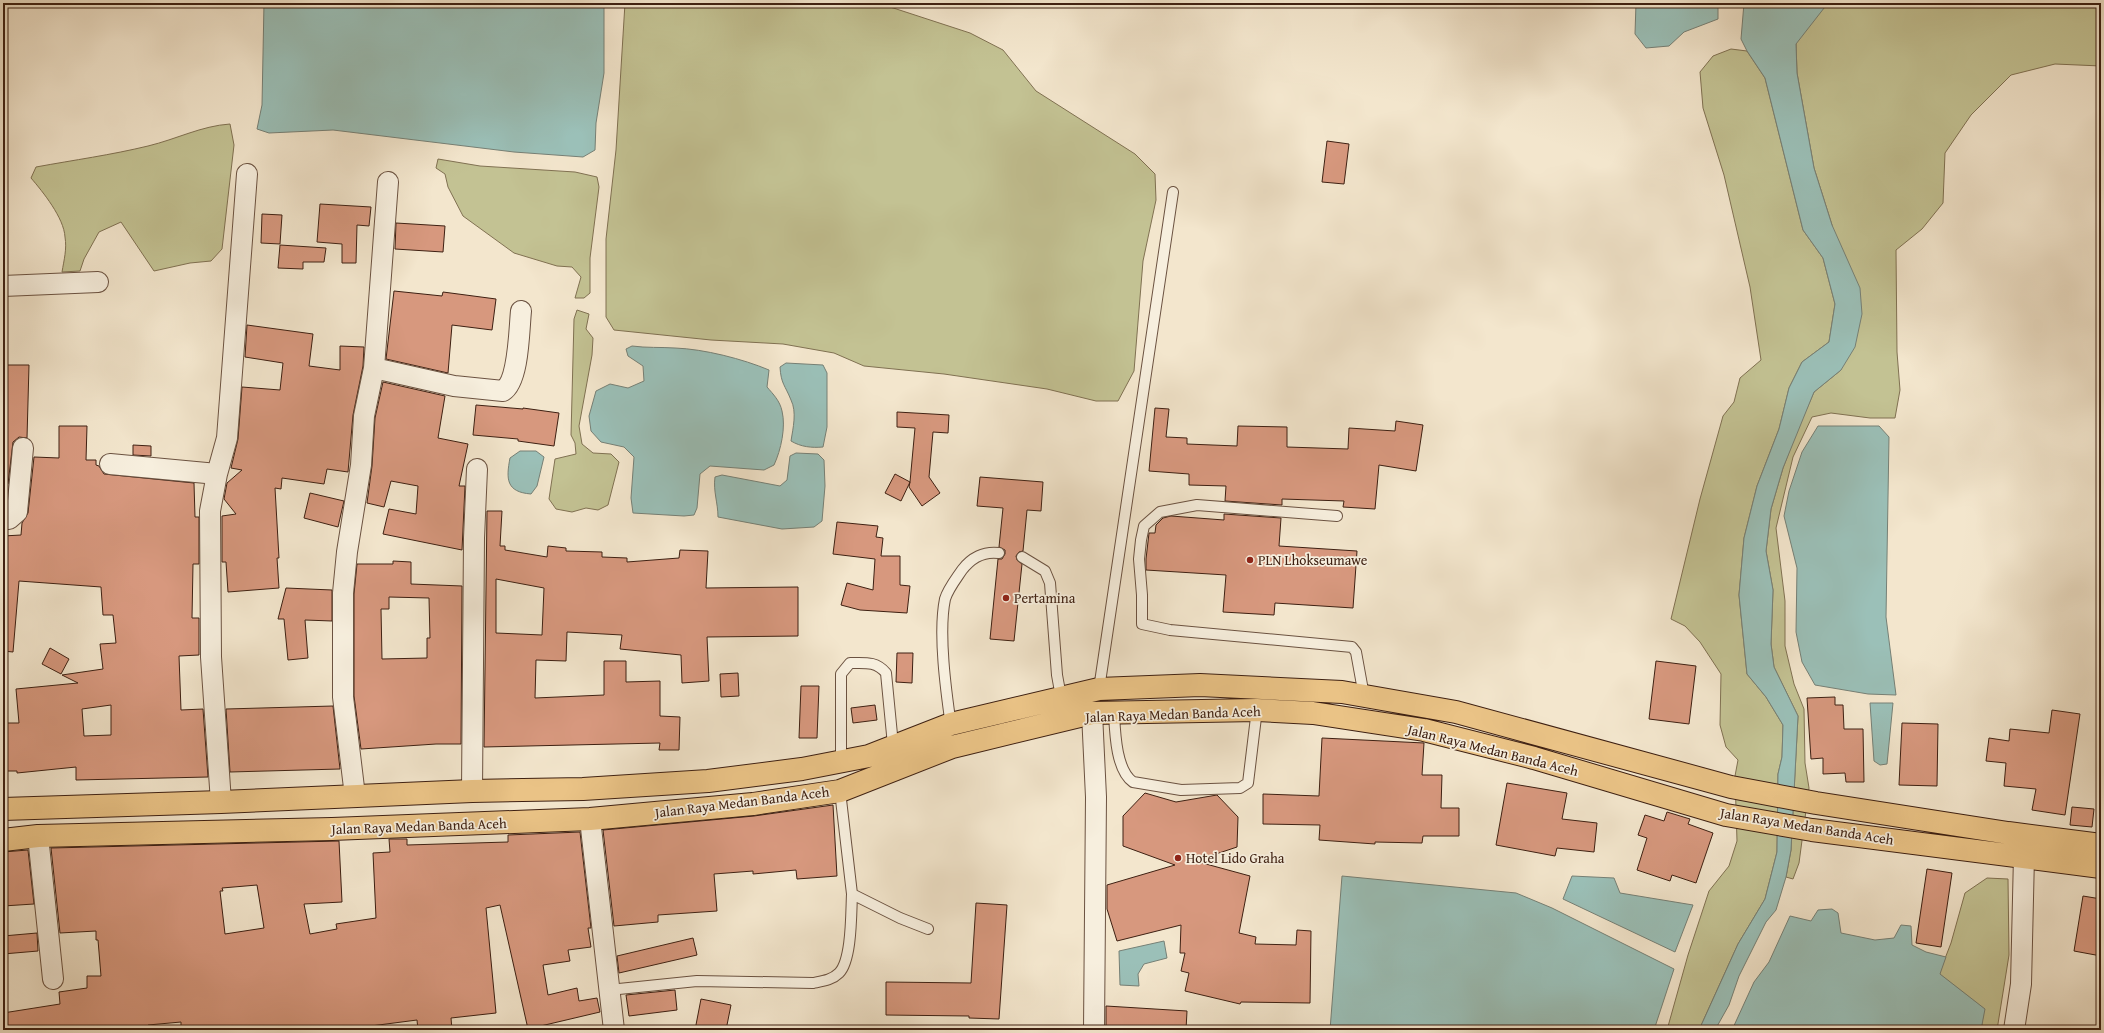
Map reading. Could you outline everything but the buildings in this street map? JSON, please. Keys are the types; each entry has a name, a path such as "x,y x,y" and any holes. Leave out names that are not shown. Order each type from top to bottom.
{"highway":[{"name":"Jalan Raya Medan Banda Aceh","path":"3,809 221,802 472,791 583,789 708,781 761,775 869,756 951,724 1099,689 1200,685 1258,698 1313,713 1424,730 1534,758 1726,815 1812,830 2101,867"},
{"name":"Jalan Raya Medan Banda Aceh","path":"3,840 38,836 332,829 590,819 753,804 840,791 952,747 1092,714 1258,698 1342,692 1456,712 1731,787 1816,803 2008,833 2101,845"},
{"path":"1534,758 1539,735"}],"street":[{"path":"221,802 211,657 210,511 217,474 227,438 247,174"},
{"path":"355,796 343,697 343,593 347,552 361,464 364,416 374,368 388,182"},
{"path":"3,286 98,282"},
{"path":"374,368 454,386 503,391 510,384 514,373 521,311"},
{"path":"3,519 14,516 17,512 23,448"},
{"path":"110,464 217,474"},
{"path":"472,791 474,538 477,469"},
{"path":"1092,714 1096,797 1094,1030"},
{"path":"590,819 614,1030"},
{"path":"38,836 53,979"},
{"path":"2014,1030 2021,984 2024,856"}],"lane":[{"path":"1099,689 1123,515 1173,192"},
{"path":"1337,516 1197,505 1160,512 1144,526 1141,540 1139,576 1142,595 1142,624 1170,630 1352,646 1356,652 1364,697"},
{"path":"952,747 951,724 944,664 943,615 946,597 954,582 973,559 984,554 999,553"},
{"path":"1022,557 1045,572 1050,583 1057,675 1062,697"},
{"path":"841,762 841,674 850,663 871,663 881,666 886,673 893,746"},
{"path":"1114,713 1118,750 1125,775 1133,782 1181,790 1240,788 1248,783 1250,779 1252,735 1258,698"},
{"path":"610,990 697,981 813,983 828,980 838,974 844,967 848,951 852,894 840,791"},
{"path":"852,894 900,918 928,929"}],"shaded area":[{"path":"625,3 878,3 970,33 1003,50 1036,91 1135,154 1155,174 1156,200 1143,261 1134,371 1118,401 1096,401 1047,389 944,374 864,366 834,353 783,344 711,340 614,330 606,317 606,239 616,150"},
{"path":"1781,3 2101,3 2101,66 2055,64 2011,75 1971,115 1945,153 1943,203 1922,229 1896,250 1897,352 1900,390 1895,418 1870,418 1831,413 1812,417 1793,457 1776,528 1785,601 1785,646 1794,684 1804,709 1805,763 1809,788 1799,863 1793,879 1786,877 1791,850 1798,716 1774,667 1771,644 1773,590 1766,551 1771,509 1783,468 1797,431 1814,392 1841,370 1832,225 1814,168 1797,73 1796,44"},
{"path":"1731,49 1747,51 1765,78 1803,230 1823,258 1835,304 1829,342 1802,362 1789,388 1779,429 1757,486 1744,538 1739,595 1747,674 1766,697 1783,725 1782,757 1778,774 1777,852 1765,899 1738,944 1699,1030 1667,1030 1688,955 1709,891 1729,866 1737,841 1735,776 1738,760 1726,747 1720,725 1721,674 1700,642 1685,626 1671,619 1700,499 1723,416 1734,402 1740,378 1761,360 1750,287 1724,175 1703,108 1700,72 1713,56"},
{"path":"230,124 234,145 222,249 211,261 190,263 154,271 121,222 99,232 84,259 80,271 62,272 66,246 64,230 52,206 31,178 36,167 134,149 159,143 209,127"},
{"path":"438,159 480,166 575,172 597,177 599,187 590,258 590,293 584,298 575,298 581,277 572,267 557,266 514,253 463,216 448,187 445,174 436,168"},
{"path":"577,310 589,314 586,329 593,338 592,355 579,426 582,444 593,453 611,454 619,462 608,505 598,510 586,508 572,512 556,509 549,499 555,459 576,454 575,443 571,435 574,319"},
{"path":"1987,878 2008,879 2009,955 1997,1030 1981,1030 1984,1009 1939,974 1951,943 1965,893"}],"water":[{"path":"264,3 604,3 604,73 596,123 595,150 583,157 514,152 333,130 269,133 257,129 262,105"},
{"path":"1636,3 1718,3 1718,19 1684,32 1669,46 1646,48 1635,34"},
{"path":"1744,3 1828,3 1796,44 1797,73 1814,168 1832,225 1860,288 1862,314 1855,347 1841,370 1814,392 1783,468 1771,509 1766,551 1773,590 1771,644 1774,667 1798,716 1791,850 1786,877 1776,910 1766,922 1739,976 1729,1005 1715,1030 1699,1030 1738,944 1765,899 1777,852 1778,774 1782,757 1783,725 1766,697 1747,674 1739,595 1744,538 1757,486 1779,429 1789,388 1802,362 1829,342 1835,304 1823,258 1803,230 1765,78 1741,39"},
{"path":"632,346 675,348 711,352 735,358 769,370 767,387 780,404 783,417 782,438 774,465 764,470 710,466 700,474 697,508 694,515 684,516 633,513 631,498 634,457 624,447 601,442 591,431 589,416 596,391 610,384 628,388 644,381 643,366 628,356 626,349"},
{"path":"786,363 823,365 827,373 827,427 823,447 807,447 791,441 794,410 782,381 780,367"},
{"path":"1818,426 1879,426 1889,437 1886,617 1896,695 1868,694 1815,685 1802,662 1796,632 1797,568 1784,516 1789,491 1802,452"},
{"path":"520,451 536,451 544,457 537,486 531,494 523,493 512,487 508,478 510,458"},
{"path":"796,453 818,454 824,460 825,486 822,521 814,527 782,529 718,517 715,477 722,475 780,486 787,480 790,456"},
{"path":"1870,703 1893,703 1887,764 1880,765 1874,761"},
{"path":"1342,876 1516,893 1552,908 1674,969 1654,1030 1330,1030"},
{"path":"1572,876 1614,878 1620,893 1693,905 1675,952 1563,899"},
{"path":"1832,909 1838,913 1841,933 1875,940 1894,938 1901,925 1911,926 1912,945 1926,952 1946,957 1940,974 1985,1009 1981,1030 1732,1030 1754,982 1769,962 1790,916 1811,921 1818,910"},
{"path":"1164,941 1167,958 1144,964 1138,974 1139,986 1120,985 1119,951"}],"place":[{"name":"PLN Lhokseumawe","path":"1250,560"},
{"name":"Pertamina","path":"1006,598"},
{"name":"Hotel Lido Graha","path":"1178,858"}]}
